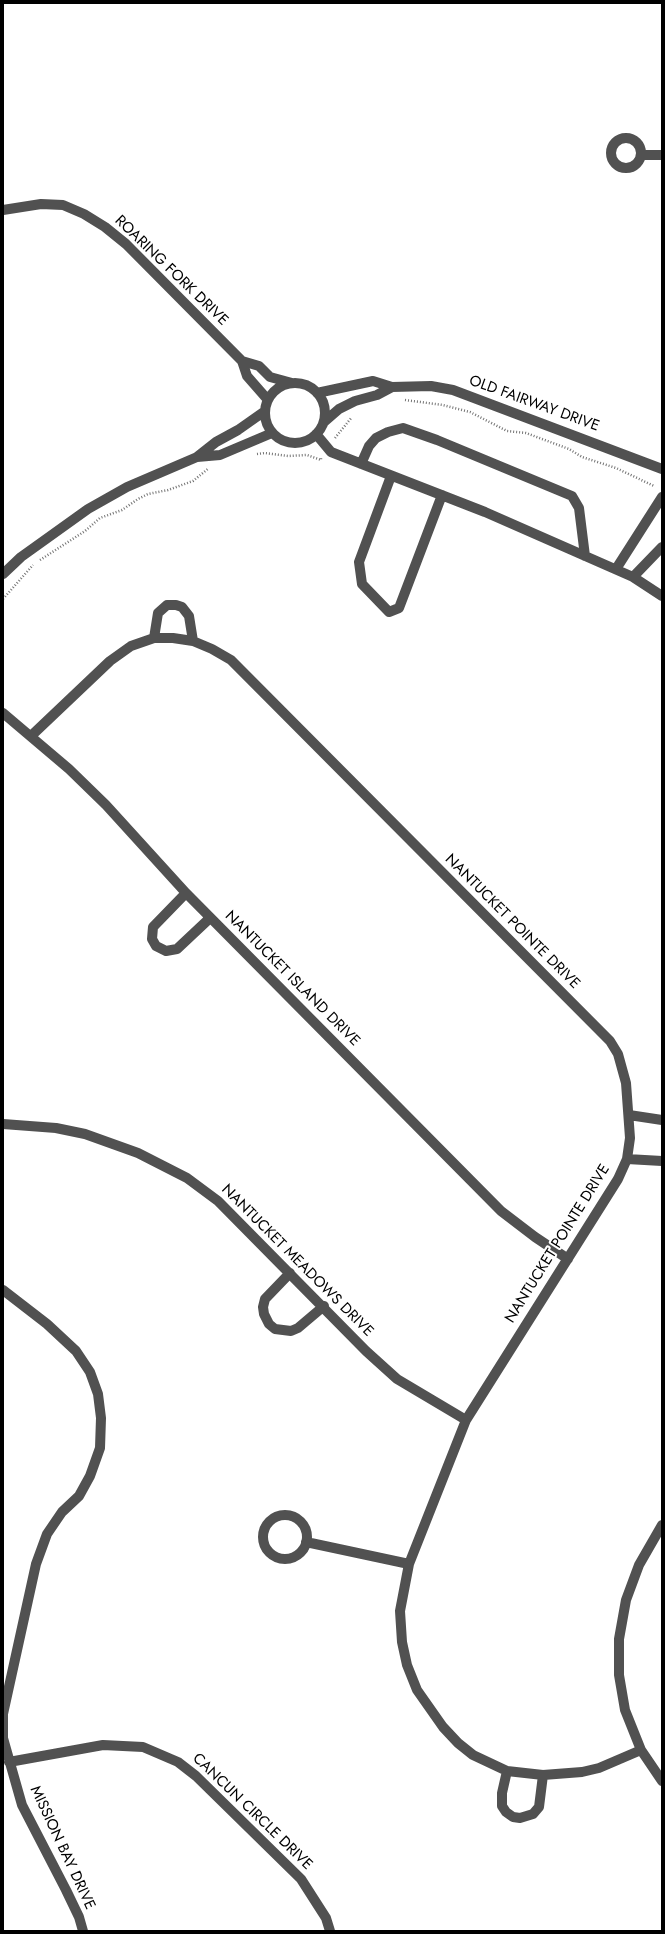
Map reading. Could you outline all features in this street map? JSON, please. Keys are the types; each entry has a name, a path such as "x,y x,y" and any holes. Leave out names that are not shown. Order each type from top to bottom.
{"street":[{"path":"641,155 662,155"},
{"name":"ROARING FORK DRIVE","path":"3,210 41,204 63,205 84,214 106,227 126,244 242,361 259,366 270,377 292,383"},
{"name":"ROARING FORK DRIVE","path":"242,361 246,376 268,400"},
{"name":"OLD FAIRWAY DRIVE","path":"318,393 373,381 392,387 431,386 453,390 662,469"},
{"path":"292,383 302,384 318,393 323,400 325,411 324,422 311,439 301,443 290,443 280,440 272,433 266,424 265,412 268,400 275,390 292,383"},
{"name":"OLD FAIRWAY DRIVE","path":"324,422 339,409 355,401 377,396 392,387"},
{"path":"3,574 21,557 88,509 127,487 197,457 216,442 238,430 265,412"},
{"path":"361,464 369,446 376,438 388,432 403,428 437,440 572,496 579,508 585,556"},
{"path":"197,457 220,455 272,433"},
{"path":"316,434 331,452 442,495 616,569 633,577 662,596"},
{"path":"391,476 359,562 362,584 389,612 399,608 442,495"},
{"path":"616,569 662,498"},
{"path":"633,577 662,547"},
{"path":"154,638 158,613 167,605 176,605 182,607 189,616 193,641"},
{"name":"NANTUCKET POINTE DRIVE","path":"31,736 110,661 131,646 154,638 173,638 193,641 212,649 231,660 610,1041 618,1054 626,1083 629,1115 630,1138 627,1159 618,1179 466,1420 409,1564 400,1610 402,1642 407,1665 417,1690 430,1710 458,1743 473,1755 507,1771 543,1775 582,1772 599,1768 641,1750"},
{"name":"NANTUCKET ISLAND DRIVE","path":"3,713 31,736 106,805 210,918 501,1211 535,1238 568,1259"},
{"path":"186,893 153,927 152,939 156,946 166,951 177,949 210,918"},
{"path":"629,1115 662,1120"},
{"name":"NANTUCKET MEADOWS DRIVE","path":"3,1124 56,1128 85,1134 138,1153 187,1178 218,1201 324,1306 366,1351 398,1379 466,1420"},
{"path":"627,1159 662,1161"},
{"path":"290,1273 265,1299 263,1306 264,1314 269,1324 275,1329 291,1331 298,1328 324,1306"},
{"name":"MISSION BAY DRIVE","path":"3,1290 47,1324 76,1351 90,1372 98,1394 102,1418 100,1448 90,1476 79,1496 62,1512 47,1534 36,1564 3,1714 3,1738 22,1805 66,1890 79,1917 83,1931"},
{"path":"281,1516 295,1518 304,1528 306,1542 303,1549 292,1558 278,1558 267,1550 264,1543 264,1529 274,1518 281,1516"},
{"path":"662,1525 639,1565 626,1600 619,1639 619,1675 626,1710 641,1750 662,1781"},
{"path":"306,1542 409,1564"},
{"name":"CANCUN CIRCLE DRIVE","path":"9,1762 103,1745 143,1747 178,1762 196,1776 301,1879 326,1918 330,1931"},
{"path":"507,1771 502,1793 502,1806 506,1812 513,1817 520,1818 533,1814 539,1807 543,1775"}],"path":[{"path":"401,400 431,403 470,412 507,431 526,433 568,449 582,457 616,468 654,486"},
{"path":"252,454 265,453 288,456 307,456 320,460 327,447 339,434 343,426 355,415"},
{"path":"3,598 31,567 85,531 100,518 122,510 148,494 168,490 193,481 214,465"}]}
